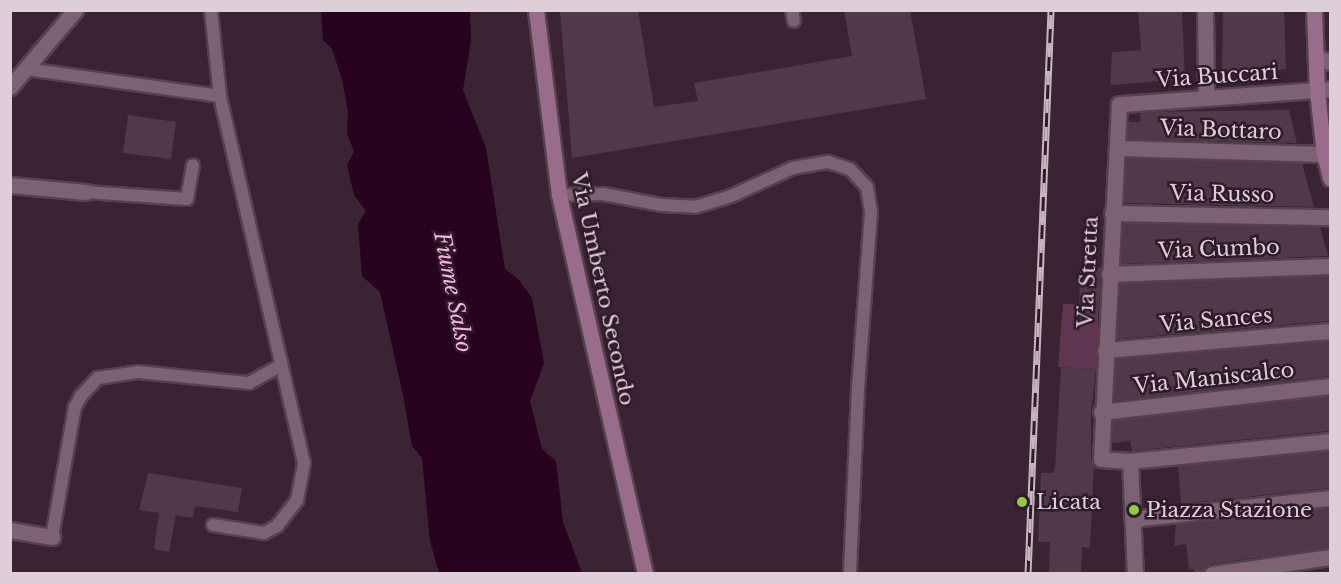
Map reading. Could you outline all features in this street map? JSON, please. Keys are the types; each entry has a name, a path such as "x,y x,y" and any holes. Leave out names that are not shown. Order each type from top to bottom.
{"main road":[{"name":"Via Umberto Secondo","path":"536,10 558,195 645,573"},
{"path":"1314,10 1323,60 1324,154 1330,178"}],"street":[{"path":"10,87 18,68 75,10"},
{"path":"1205,10 1206,98"},
{"name":"Via Buccari","path":"1119,104 1324,90"},
{"name":"Via Stretta","path":"1119,104 1101,412 1101,459 1130,461"},
{"name":"Via Bottaro","path":"1117,148 1324,154"},
{"path":"10,185 86,192"},
{"name":"Via Russo","path":"1113,213 1330,217"},
{"name":"Via Cumbo","path":"1109,274 1330,266"},
{"name":"Via Sances","path":"1105,350 1330,331"},
{"name":"Via Maniscalco","path":"1101,412 1330,386"},
{"path":"1135,573 1130,461 1330,441"},
{"path":"1132,519 1330,498"},
{"path":"10,530 52,537"},
{"path":"1212,573 1330,557"}],"lane":[{"path":"212,10 220,96 304,463 297,500 277,526 264,533 213,525"},
{"path":"18,68 220,96"},
{"path":"558,195 603,194 661,205 695,207 731,196 793,168 828,162 850,169 863,181 867,187 872,212 858,389 850,573"},
{"path":"86,192 187,199 193,166"},
{"path":"52,537 75,407 81,396 98,378 138,372 249,383 280,366"}],"shaded area":[{"path":"1063,304 1079,304 1079,311 1098,311 1099,369 1058,367"}],"water":[{"name":"Fiume Salso","path":"321,11 470,11 471,40 463,90 486,148 505,269 518,279 532,298 544,363 530,401 542,449 556,461 563,522 582,573 439,573 430,541 422,458 412,446 380,292 362,276 358,224 366,211 354,195 347,165 354,152 347,133 348,111 342,79 332,49 323,40"}],"building":[{"path":"560,10 638,10 654,107 698,101 694,83 852,56 844,10 910,10 926,99 572,158"},
{"path":"1138,10 1182,10 1185,79 1110,85 1112,52 1141,50"},
{"path":"1223,10 1284,10 1286,69 1222,76"},
{"path":"1289,110 1297,143 1127,139 1128,122 1141,122 1140,112"},
{"path":"128,115 176,122 171,159 123,153"},
{"path":"1126,158 1302,163 1314,207 1124,203"},
{"path":"1123,223 1320,227 1328,256 1121,264"},
{"path":"1080,268 1101,268 1099,311 1079,311"},
{"path":"1330,276 1330,321 1117,339 1120,283"},
{"path":"1330,341 1330,376 1114,401 1116,359"},
{"path":"1061,367 1096,369 1091,413 1091,459 1094,465 1090,548 1082,547 1081,573 1049,573 1050,542 1038,542 1041,473 1053,473 1055,467"},
{"path":"1330,396 1330,431 1132,451 1130,441 1112,443 1113,420"},
{"path":"1330,451 1330,488 1181,504 1178,466"},
{"path":"148,473 242,488 238,512 195,506 193,518 176,515 169,552 154,549 159,513 139,510"},
{"path":"1330,508 1330,548 1211,564 1203,573 1195,573 1194,569 1189,569 1186,544 1174,546 1176,524"}],"railway":[{"path":"1028,574 1051,10"}],"place":[{"name":"Licata","path":"1022,502"},
{"name":"Piazza Stazione","path":"1134,510"}]}
